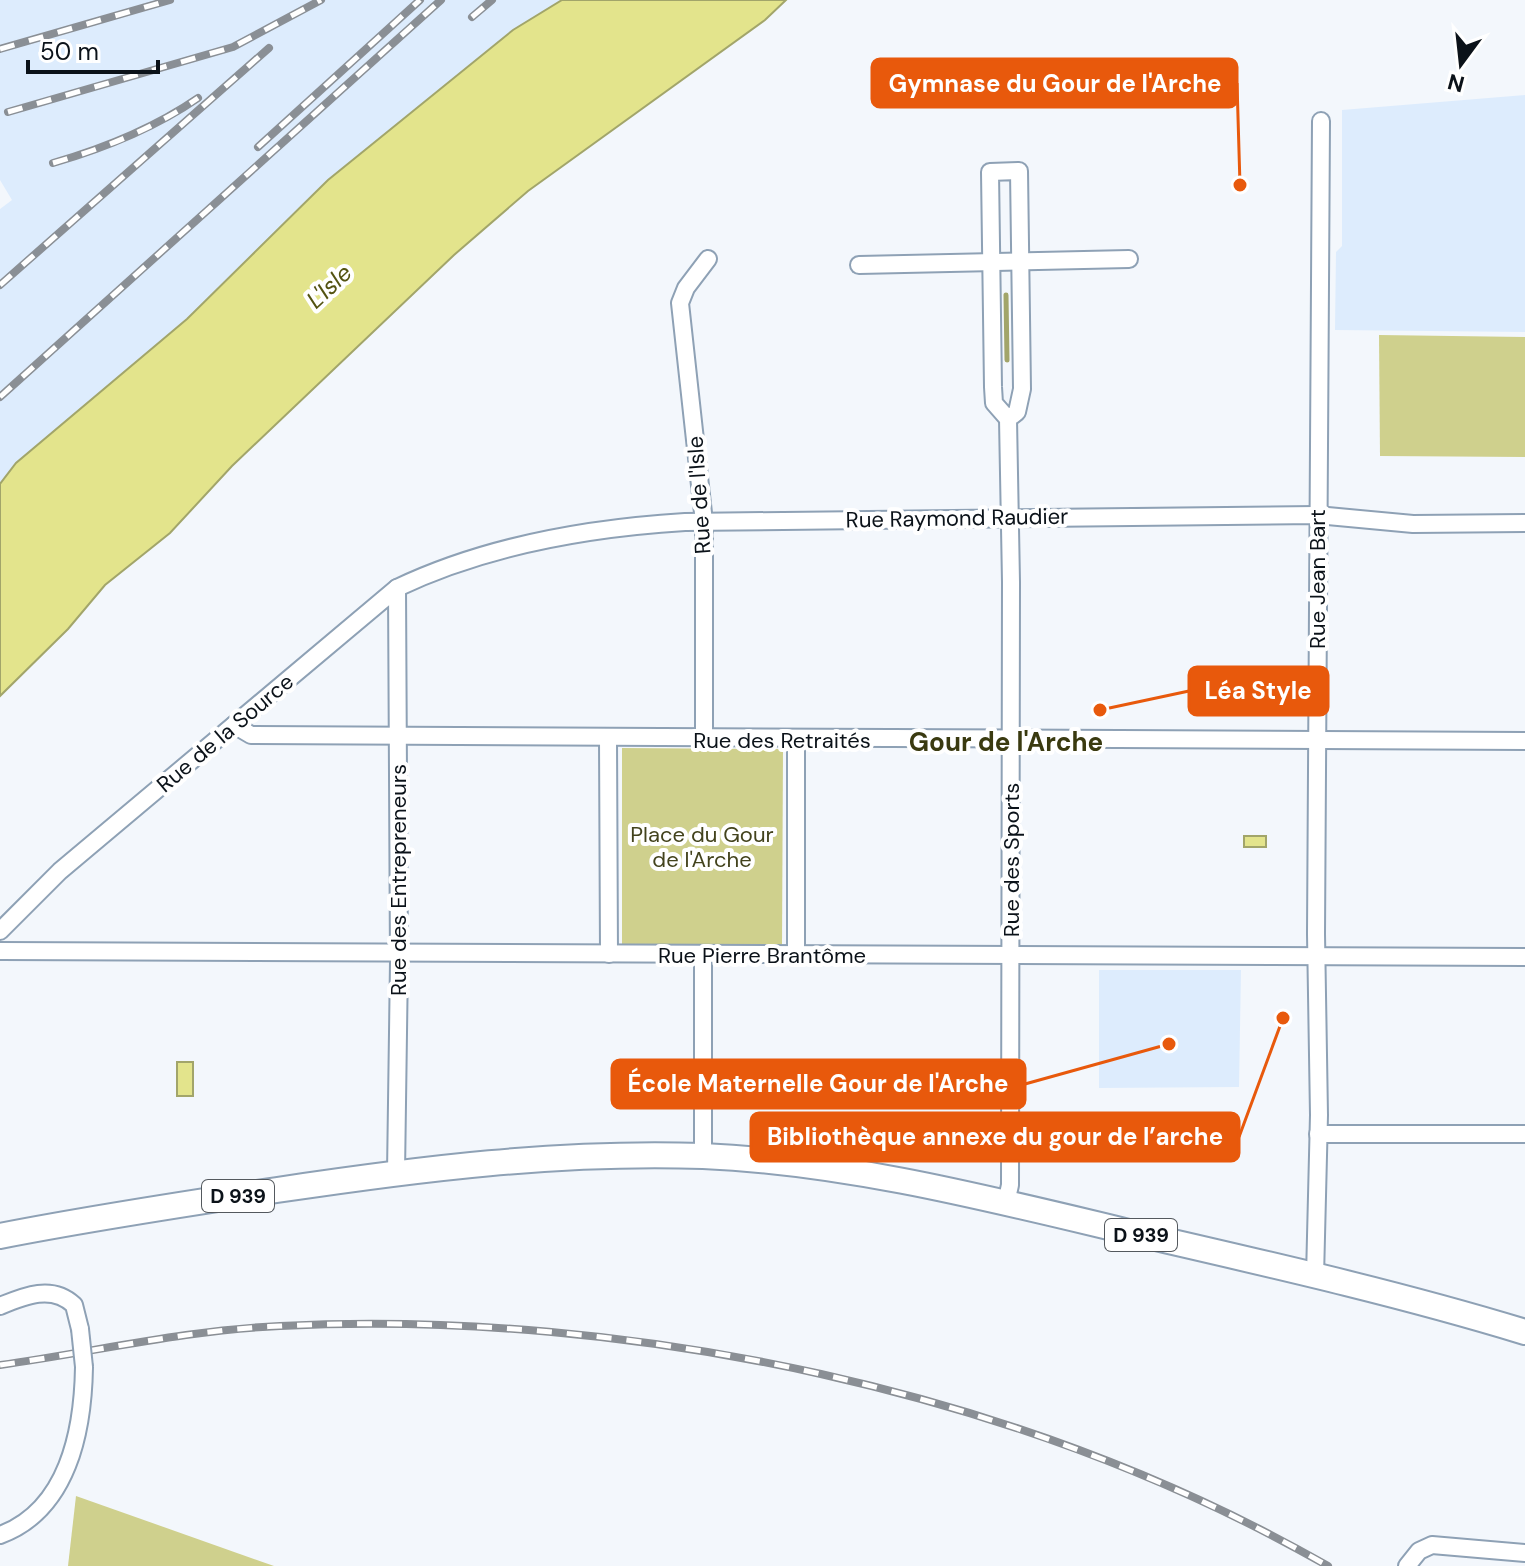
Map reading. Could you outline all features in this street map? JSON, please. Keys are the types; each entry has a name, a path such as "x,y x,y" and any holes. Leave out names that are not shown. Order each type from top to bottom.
{"main road":[{"name":"D 939","path":"0,1236 91,1217 396,1173 613,1155 703,1156 807,1165 1006,1203 1422,1301 1525,1332"}],"street":[{"name":"Rue Jean Bart","path":"1315,1277 1319,1128 1317,515 1321,121"},
{"path":"1019,171 1020,261 1022,386 1017,412 1008,419 994,403 990,172 1019,171"},
{"name":"Rue de l'Isle","path":"704,740 704,522 680,303 686,288 708,259"},
{"path":"859,265 1129,259"},
{"path":"993,387 999,378 1006,376 1015,378 1022,386"},
{"name":"Rue des Sports","path":"1006,1203 1010,1185 1011,956 1008,419"},
{"name":"Rue Raymond Raudier","path":"397,588 462,562 627,526 1010,517 1317,515 1413,524 1525,523"},
{"name":"Rue de la Source","path":"0,931 52,878 397,588"},
{"name":"Rue des Entrepreneurs","path":"396,1173 399,953 397,588"},
{"name":"Rue des Retraités","path":"234,725 251,735 704,740 1525,741"},
{"path":"608,738 609,954"},
{"path":"796,740 796,955"},
{"name":"Rue Pierre Brantôme","path":"0,951 1525,957"},
{"path":"703,954 703,1156"},
{"path":"1319,1128 1525,1134"},
{"path":"0,1306 28,1294 53,1293 74,1305 84,1367 79,1429 63,1477 50,1498 30,1520 0,1535"},
{"path":"1407,1566 1419,1551 1432,1545 1525,1553"}],"shaded area":[{"path":"0,0 562,0 513,30 328,180 187,319 17,463 0,484 0,209 12,200 0,180"},
{"path":"1525,95 1525,332 1335,330 1336,252 1342,246 1342,110"},
{"path":"1099,970 1241,970 1239,1087 1099,1088"}],"green space":[{"path":"1379,335 1525,337 1525,457 1380,456"},
{"name":"Place du Gour de l'Arche","path":"622,748 783,749 782,945 622,944"},
{"path":"76,1496 274,1566 68,1566"}],"water":[{"name":"L'Isle","path":"562,0 786,0 765,20 528,191 454,255 232,466 170,533 105,585 68,629 0,696 0,484 16,463 187,319 328,180 513,30"},
{"path":"1244,836 1266,836 1266,847 1244,847"},
{"path":"177,1062 193,1062 193,1096 177,1096"}],"waterway":[{"path":"1006,295 1007,360"}],"railway":[{"path":"0,49 170,0"},
{"path":"8,112 233,47 321,0"},
{"path":"258,147 420,0"},
{"path":"0,397 441,0"},
{"path":"472,17 492,0"},
{"path":"0,285 269,48"},
{"path":"53,163 128,136 198,98"},
{"path":"0,1365 175,1337 280,1326 413,1324 549,1332 685,1348 821,1374 954,1409 1085,1452 1210,1505 1328,1566"}],"place":[{"name":"Gymnase du Gour de l'Arche","path":"1240,185"},
{"name":"Léa Style","path":"1100,710"},
{"name":"Bibliothèque annexe du gour de l’arche","path":"1283,1018"},
{"name":"École Maternelle Gour de l'Arche","path":"1169,1044"}],"district":[{"name":"Gour de l'Arche","path":"1006,742"}]}
